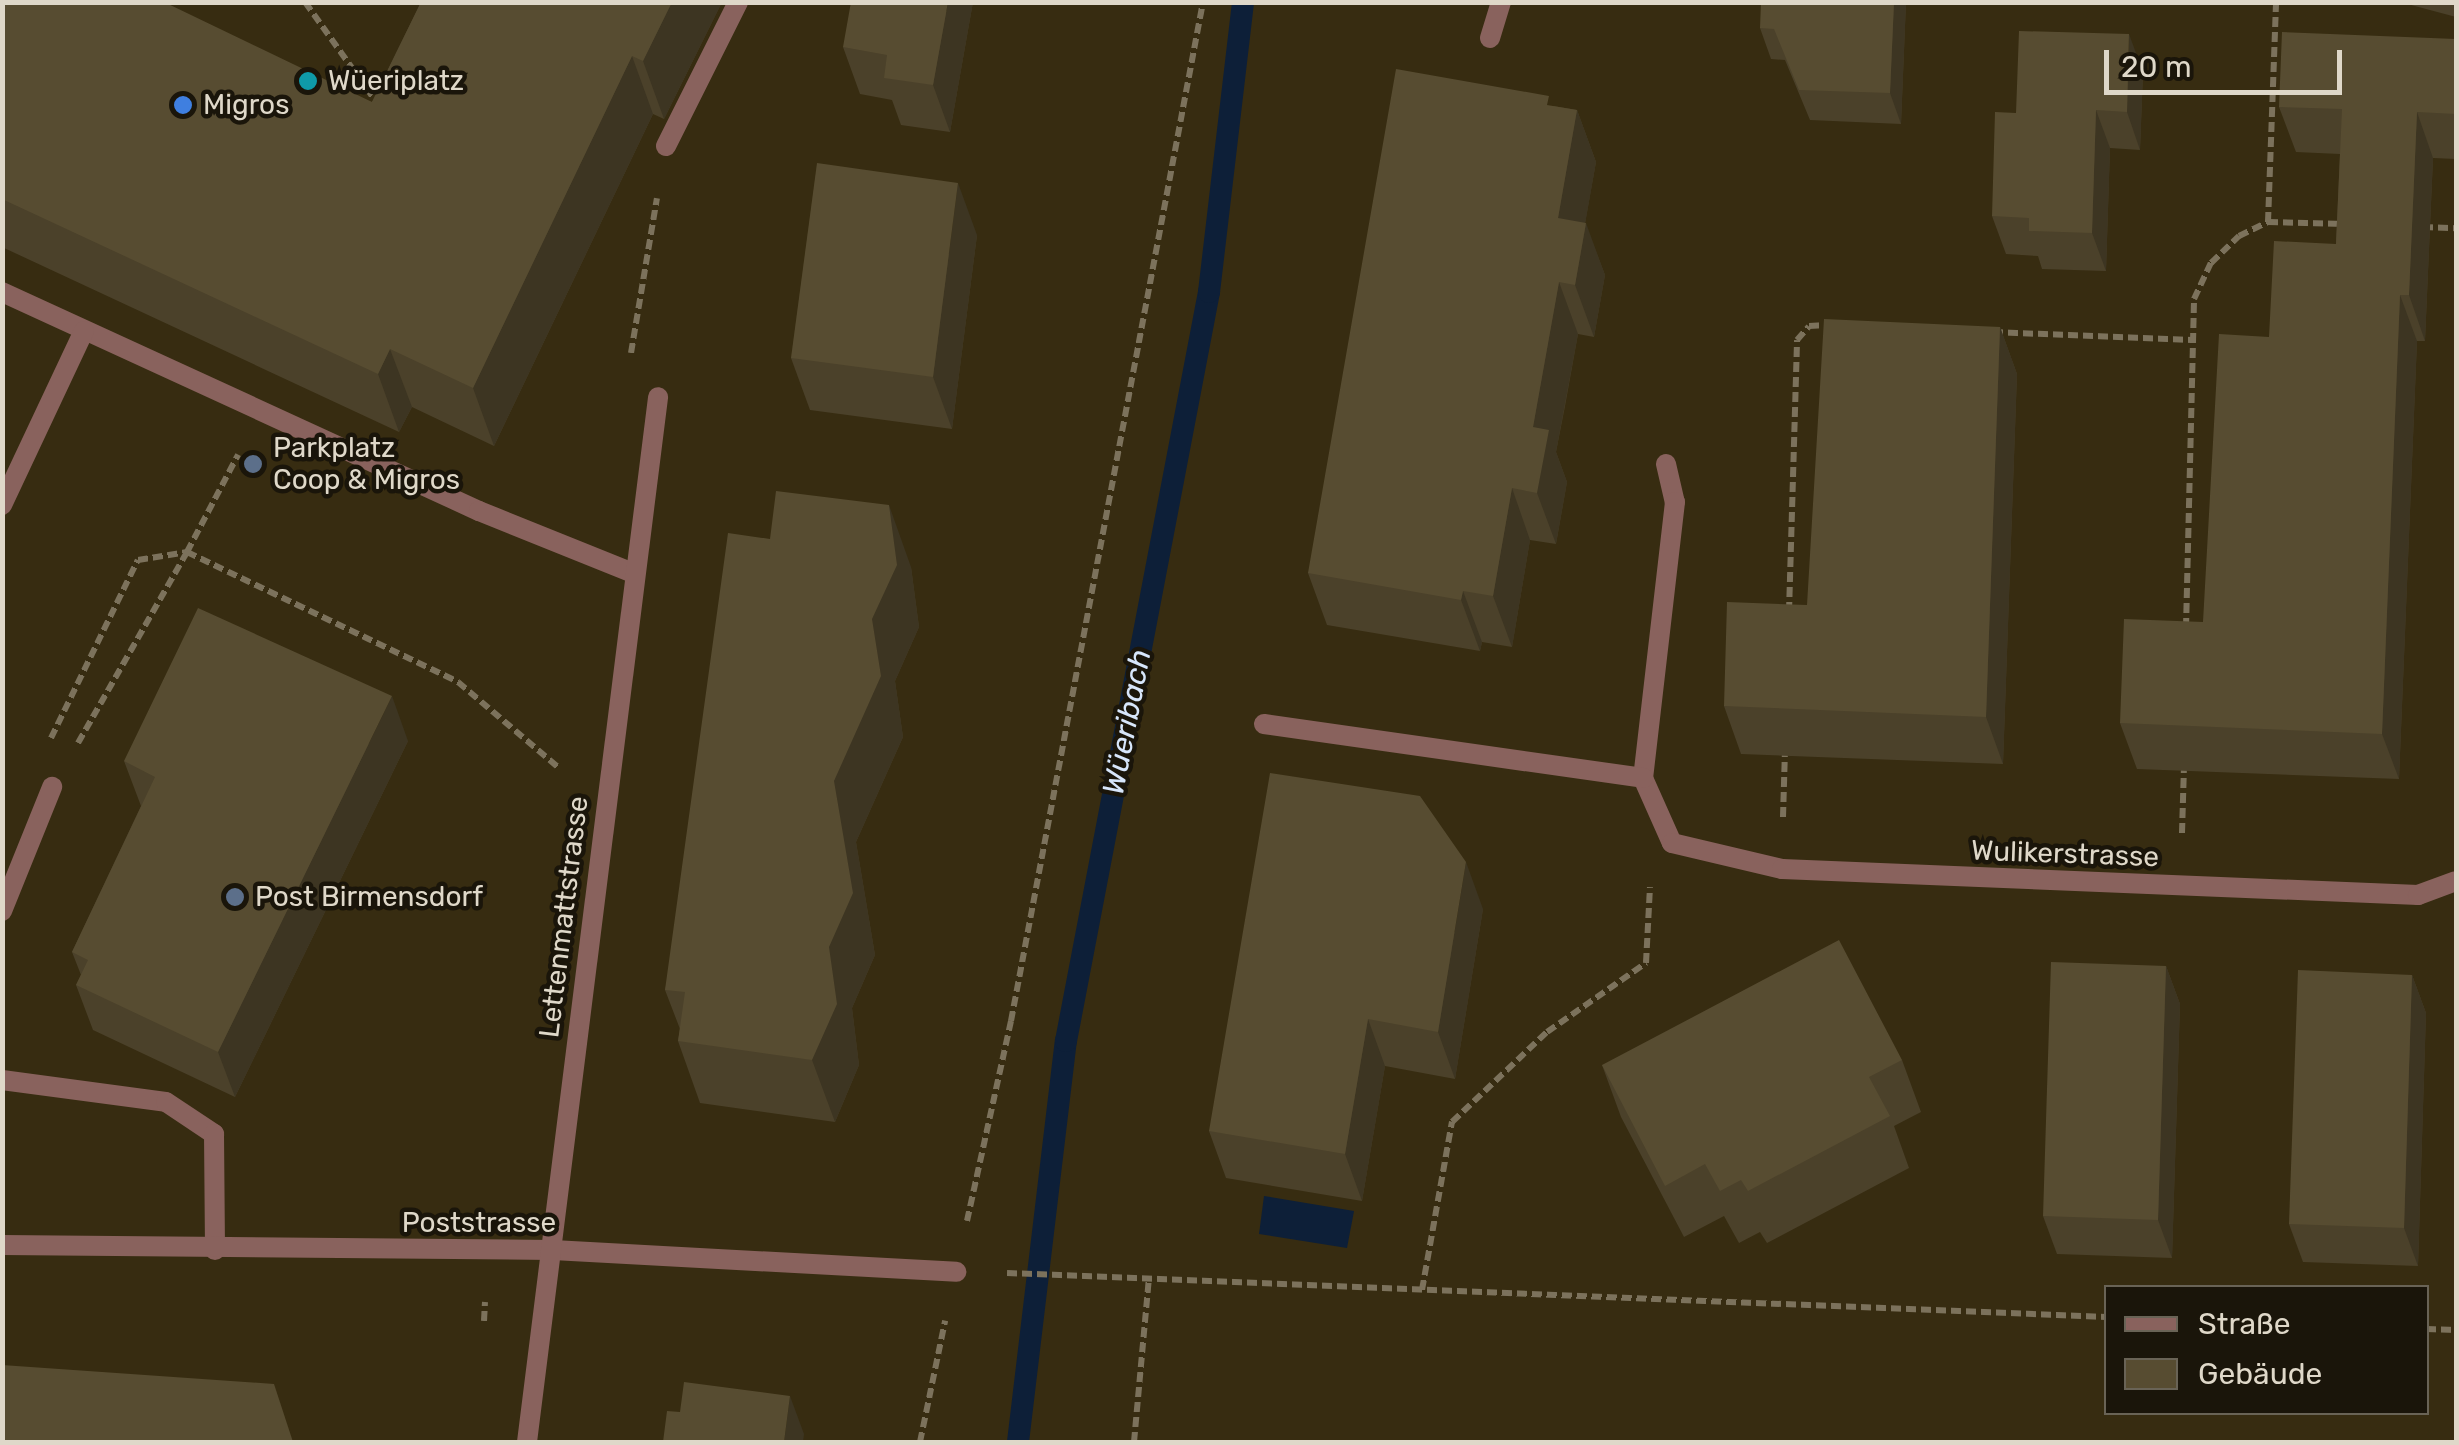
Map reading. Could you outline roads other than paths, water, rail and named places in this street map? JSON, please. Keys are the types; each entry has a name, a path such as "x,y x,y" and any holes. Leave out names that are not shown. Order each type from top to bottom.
{"street":[{"path":"666,146 738,2"},
{"path":"1490,38 1500,2"},
{"path":"2,292 479,511 633,573"},
{"path":"2,504 84,331"},
{"name":"Lettenmattstrasse","path":"527,1442 633,573 658,398"},
{"path":"1264,724 1643,778 1675,502 1666,464"},
{"name":"Wulikerstrasse","path":"1643,778 1672,843 1782,869 2418,895 2456,881"},
{"path":"2,911 52,787"},
{"path":"2,1080 166,1102 214,1134 215,1250"},
{"name":"Poststrasse","path":"2,1245 215,1250 553,1250 956,1272"}],"water":[{"path":"1264,1196 1354,1211 1347,1248 1259,1234"}],"waterway":[{"name":"Wüeribach","path":"1018,1442 1066,1041 1209,292 1243,2"}],"place":[{"name":"Wüeriplatz","path":"308,81"},
{"name":"Migros","path":"183,105"},
{"name":"Parkplatz Coop & Migros","path":"253,464"},
{"name":"Post Birmensdorf","path":"235,897"}]}
